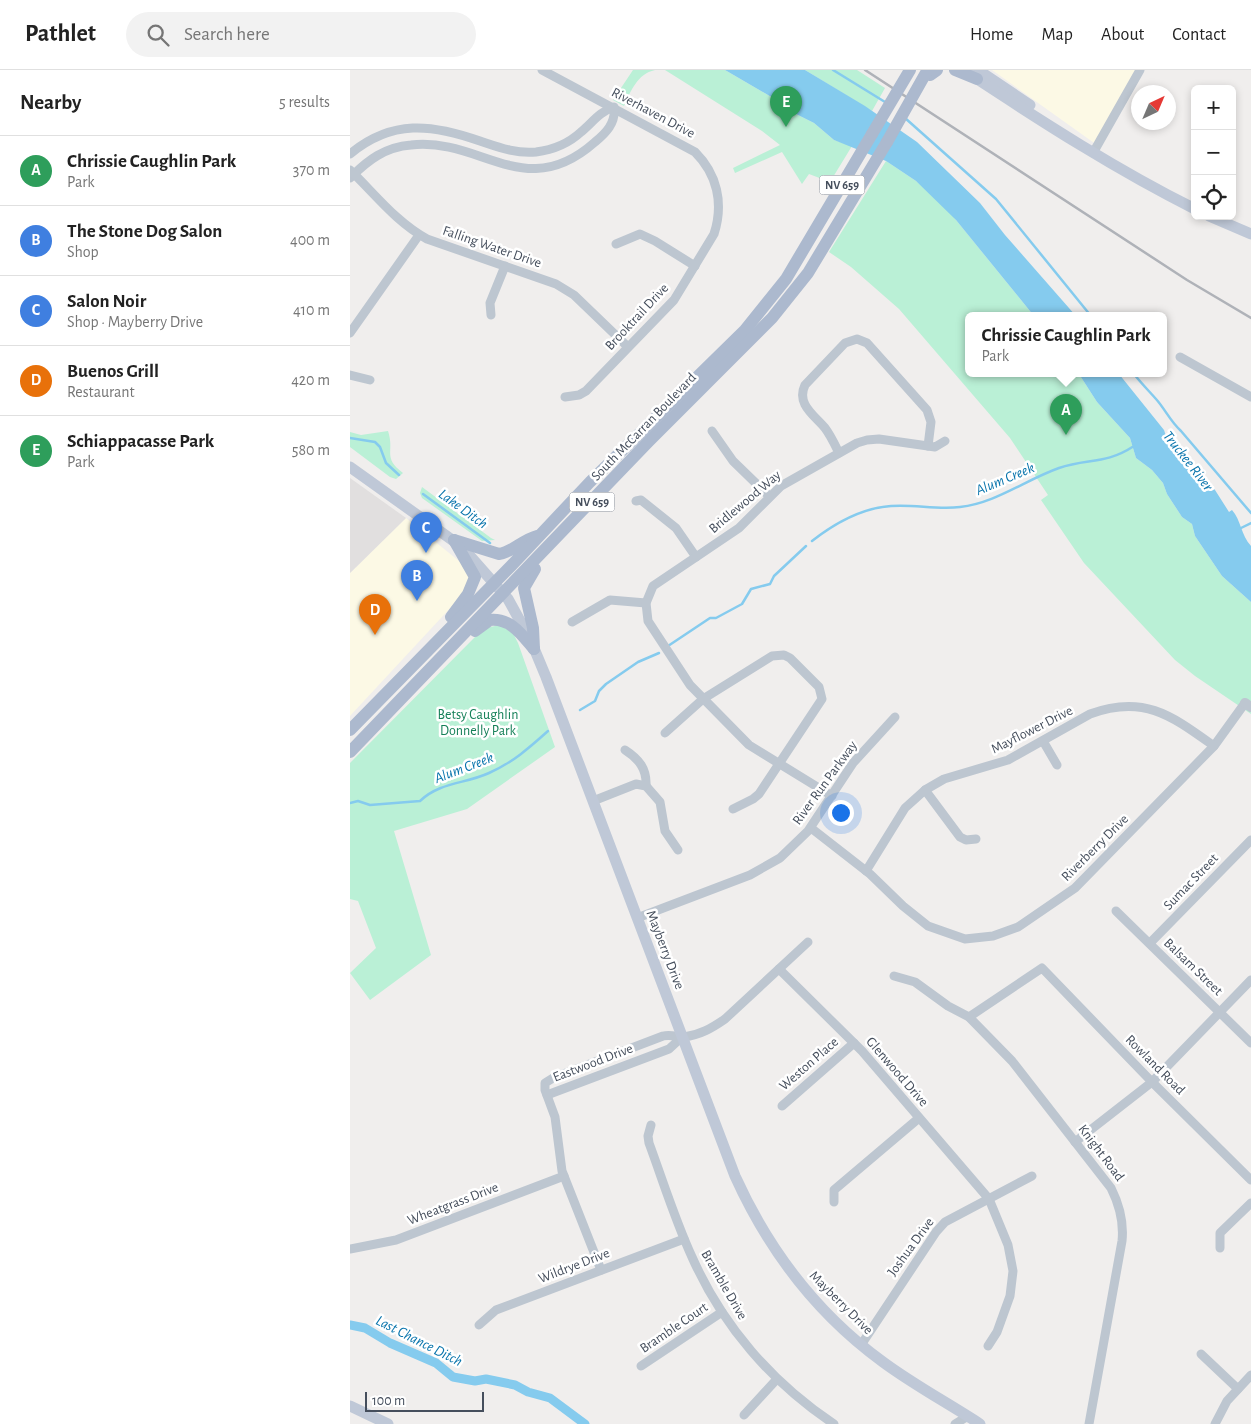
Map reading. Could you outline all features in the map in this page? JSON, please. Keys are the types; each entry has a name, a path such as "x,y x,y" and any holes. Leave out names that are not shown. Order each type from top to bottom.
{"main road":[{"path":"893,99 904,70"},
{"name":"NV 659","path":"893,99 910,70"},
{"path":"955,70 978,75"},
{"path":"963,70 978,75 1093,153 1191,207"},
{"name":"South McCarran Boulevard","path":"350,731 419,659 498,587 550,545 772,318 808,273 909,102 930,72"},
{"name":"South McCarran Boulevard","path":"350,752 431,668 542,535 590,482 745,330 786,279 893,99"},
{"path":"1218,220 1251,234"},
{"name":"Mayberry Drive","path":"350,467 454,540 498,587 534,649 735,1176 764,1235 808,1294 861,1345 967,1420 980,1424"},
{"path":"454,540 499,554 506,553 519,544 542,535"},
{"path":"419,659 474,583 475,577 454,540"},
{"path":"534,649 533,628 524,588 550,545"},
{"path":"431,668 490,620 497,619 512,625 534,649"},
{"path":"350,731 360,742"},
{"path":"350,1406 388,1424"}],"street":[{"name":"Riverhaven Drive","path":"542,70 695,152 719,177"},
{"path":"1093,153 1140,70"},
{"path":"350,154 379,136 409,128 438,128 523,152 544,151 572,140 600,113 614,108 613,121 602,136 576,156 559,164 543,168 512,168 447,147 413,144 385,151 366,161 351,174"},
{"name":"Falling Water Drive","path":"351,174 394,216 419,235 566,290 628,347"},
{"name":"Brooktrail Drive","path":"565,397 580,395 586,390 674,300 695,266 717,223 719,177"},
{"path":"616,244 640,234 695,266"},
{"path":"350,333 419,235"},
{"path":"491,315 490,303 505,266"},
{"path":"839,452 826,430 806,407 803,402 802,391 805,385 845,343 857,339 867,343 927,410 931,422 931,447 945,441"},
{"path":"1180,357 1251,397"},
{"path":"350,376 370,380"},
{"path":"712,430 733,460 769,496"},
{"name":"Bridlewood Way","path":"646,603 653,586 659,580 739,528 781,486 839,452 857,443 879,439 931,447"},
{"path":"636,501 641,500 668,520 696,557"},
{"path":"572,622 610,600 646,603 646,613 651,628 679,672 703,699 749,745 832,796"},
{"path":"665,733 703,699 772,656 784,655 790,658 816,684 821,693 820,706 796,734 759,794 753,800 733,809"},
{"name":"Riverberry Drive","path":"811,828 866,871 916,918 940,932 965,938 1005,933 1018,927 1076,888 1214,746 1248,705"},
{"name":"Mayflower Drive","path":"866,871 905,808 925,790 944,779 1008,760 1090,714 1116,707 1130,706 1156,710 1169,715 1214,746"},
{"name":"River Run Parkway","path":"637,918 750,875 766,867 794,846 811,828 852,763 895,717"},
{"path":"1043,741 1056,765"},
{"path":"624,750 641,763 646,775 646,786"},
{"path":"593,801 636,784 646,786 660,802 664,831 678,850"},
{"path":"925,790 960,837 966,840 976,839"},
{"name":"Sumac Street","path":"1150,943 1251,840"},
{"name":"Balsam Street","path":"1116,911 1251,1043"},
{"name":"Eastwood Drive","path":"682,1037 669,1048 547,1095 544,1086 553,1078 663,1036 682,1037 700,1034 725,1019 808,942"},
{"name":"Rowland Road","path":"969,1017 1042,968 1152,1082 1251,1180"},
{"name":"Glenwood Drive","path":"779,969 854,1043 989,1199 1008,1245 1013,1272 1010,1296 998,1332 988,1346"},
{"name":"Knight Road","path":"894,976 915,982 948,1006 969,1017 1012,1060 1111,1188 1121,1210 1123,1222 1122,1241 1089,1424"},
{"path":"1075,1142 1152,1082 1251,980"},
{"name":"Weston Place","path":"782,1106 854,1043"},
{"path":"547,1095 555,1117 559,1161 601,1270"},
{"path":"834,1202 834,1190 919,1118"},
{"name":"Bramble Drive","path":"651,1125 648,1136 649,1143 684,1239 697,1268 722,1312 746,1346 777,1379 804,1403 834,1424"},
{"name":"Wheatgrass Drive","path":"350,1249 396,1240 564,1176"},
{"name":"Joshua Drive","path":"861,1345 936,1232 954,1216 1032,1176"},
{"path":"1220,1248 1220,1233 1251,1203"},
{"name":"Wildrye Drive","path":"479,1325 496,1310 684,1239"},
{"name":"Bramble Court","path":"642,1366 722,1312"},
{"path":"1201,1354 1238,1389"},
{"path":"1215,1424 1227,1401 1251,1375"},
{"path":"744,1415 777,1379"},
{"path":"955,1424 967,1420"}],"shaded area":[{"path":"992,70 1140,70 1097,145"},
{"path":"350,478 406,518 350,573"},
{"path":"406,518 464,565 469,572 467,590 350,716 350,573"}],"green space":[{"path":"633,70 655,70 639,79 624,106 613,100"},
{"path":"665,70 725,70 780,102 788,110 814,123 834,140 852,146 830,182 809,174 802,184 782,152 735,173 733,168 780,145 762,131"},
{"path":"805,70 857,70 885,88 872,111"},
{"path":"886,161 916,181 943,204 1031,312 965,312 965,377 1081,377 1097,402 1130,438 1136,458 1152,470 1163,483 1167,494 1182,517 1192,524 1195,536 1222,576 1251,602 1251,714 1175,660 1084,563 1041,500 1048,495 1010,438 899,309 851,267 829,252"},
{"path":"388,431 391,458 393,463 403,473 396,479 390,477 350,447 350,432 361,435"},
{"path":"422,487 495,540 482,541 422,498 420,493"},
{"name":"Betsy Caughlin Donnelly Park","path":"500,625 513,633 518,643 555,747 467,809 394,831 431,955 370,1000 350,973 376,948 358,901 350,899 350,763 475,637 485,628"}],"water":[{"path":"725,70 805,70 865,106 917,142 980,203 1005,235 1072,312 1031,312 956,220 916,181 886,161 834,140 814,123 788,110 780,102"},
{"path":"1081,377 1121,377 1164,430 1167,439 1215,490 1229,512 1232,510 1251,546 1251,602 1222,576 1195,536 1192,524 1182,517 1167,494 1163,483 1152,470 1136,458 1130,438 1097,402"}],"waterway":[{"path":"833,70 885,102"},
{"path":"905,118 996,199 1088,312"},
{"name":"Truckee River","path":"1137,377 1251,513"},
{"name":"Lake Ditch","path":"350,438 375,442 380,447 386,463 399,475"},
{"name":"Alum Creek","path":"812,541 839,523 869,510 891,506 951,508 973,505 998,496 1059,468 1105,459 1134,446"},
{"name":"Lake Ditch","path":"423,494 490,543"},
{"path":"1241,528 1251,523"},
{"path":"668,646 710,618 716,618 742,604 751,589 770,584 774,576 806,546"},
{"path":"580,710 595,701 599,691 606,684 638,662 659,653"},
{"name":"Alum Creek","path":"350,803 358,801 370,805 420,801 436,790 480,777 505,765 548,731"},
{"name":"Last Chance Ditch","path":"350,1325 365,1328 390,1343 436,1363 453,1377 475,1381 486,1379 515,1385 528,1392 550,1398 585,1424"}],"railway":[{"path":"865,70 1187,280 1251,318"}],"place":[{"name":"Schiappacasse Park","path":"786,127"},
{"name":"Chrissie Caughlin Park","path":"1066,435"},
{"name":"Salon Noir","path":"426,553"},
{"name":"The Stone Dog Salon","path":"417,601"},
{"name":"Buenos Grill","path":"375,635"}]}
